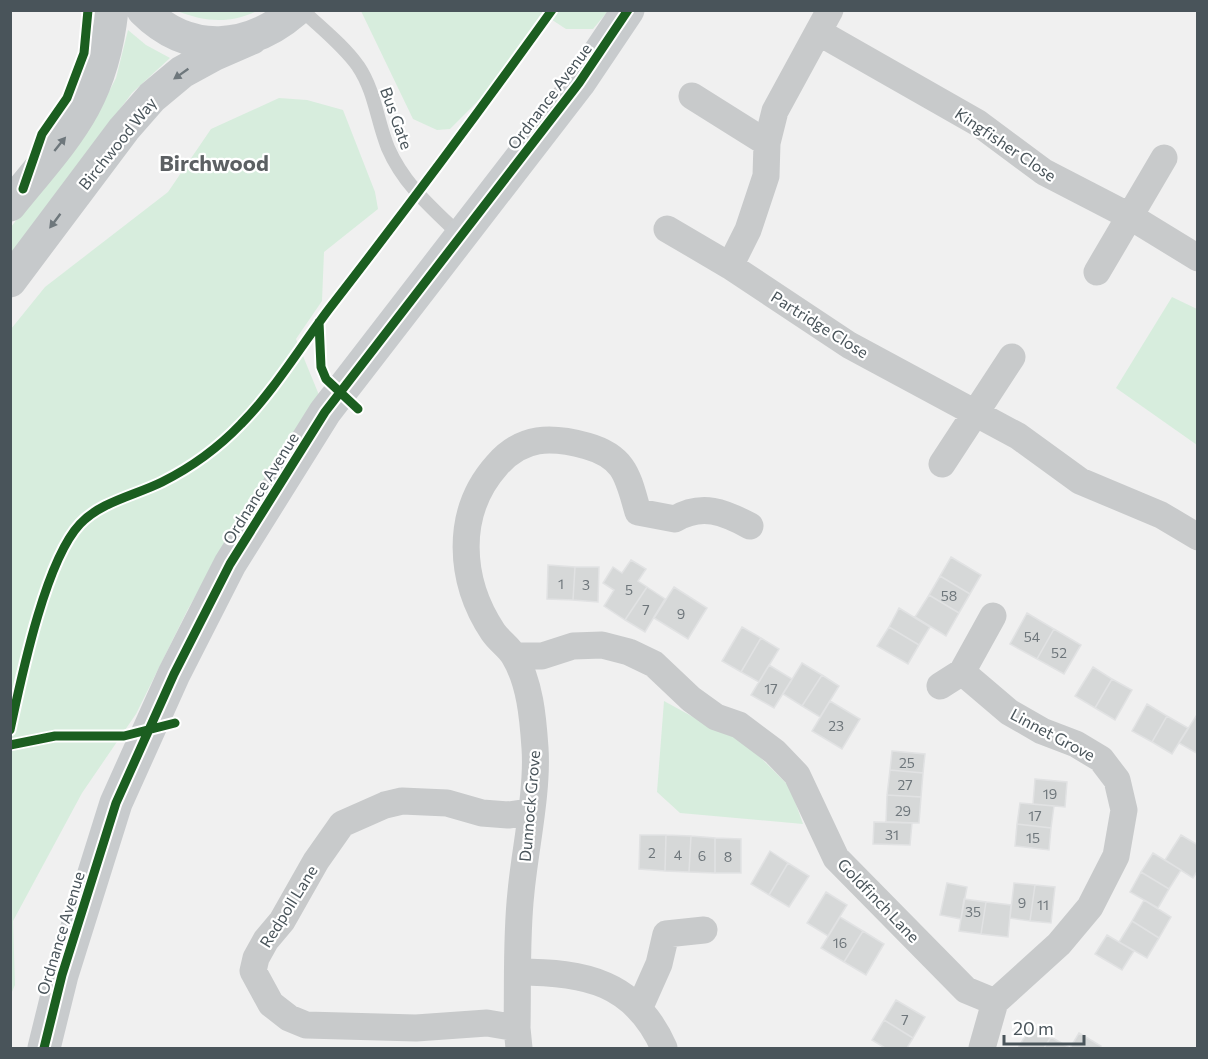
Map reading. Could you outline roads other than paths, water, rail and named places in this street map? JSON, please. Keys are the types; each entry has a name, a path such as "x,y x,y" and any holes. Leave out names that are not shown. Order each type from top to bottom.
{"main road":[{"path":"10,205 72,129 94,89 108,46 112,10"},
{"path":"143,10 156,23 186,39 219,44 252,38 278,26 296,10"},
{"name":"Birchwood Way","path":"10,281 124,129 152,97 182,72 252,38"}],"street":[{"name":"Ordnance Avenue","path":"44,1048 62,975 116,803 147,730 230,564 325,412 579,84 628,10"},
{"path":"730,266 748,230 766,176 767,143 775,111 825,22"},
{"name":"Kingfisher Close","path":"825,22 978,123 1044,172 1131,217 1197,258"},
{"path":"692,96 767,143"},
{"path":"1097,272 1164,158"},
{"name":"Partridge Close","path":"667,229 730,266 849,345 1018,436 1080,481 1161,515 1197,537"},
{"path":"942,464 1012,357"},
{"name":"Dunnock Grove","path":"518,1039 520,895 536,750 528,691 514,656 494,634 476,602 464,558 467,524 485,478 511,449 548,438 607,453 626,470 638,512 675,519 689,510 721,511 750,526"},
{"name":"Linnet Grove","path":"993,616 951,679 1042,731 1076,744 1101,759 1118,780 1124,810 1116,856 1090,907 1059,944 995,1002"},
{"name":"Goldfinch Lane","path":"514,656 542,656 573,646 602,645 629,652 654,664 691,699 716,717 740,725 775,752 797,775 836,858 966,990 995,1002"},
{"name":"Redpoll Lane","path":"518,1039 487,1023 416,1028 306,1025 289,1018 271,1004 254,971 256,958 266,940 282,921 316,861 342,824 385,805 402,801 447,803 482,813 508,815 530,812"},
{"path":"639,1009 659,964 666,934 704,930"},
{"path":"518,972 560,972 591,979 617,990 639,1009 658,1035 664,1048"},
{"path":"982,1048 995,1002"}],"lane":[{"name":"Bus Gate","path":"302,10 358,67 376,108 388,147 403,175 418,195 461,236"}],"district":[{"name":"Birchwood","path":"214,162"}]}
